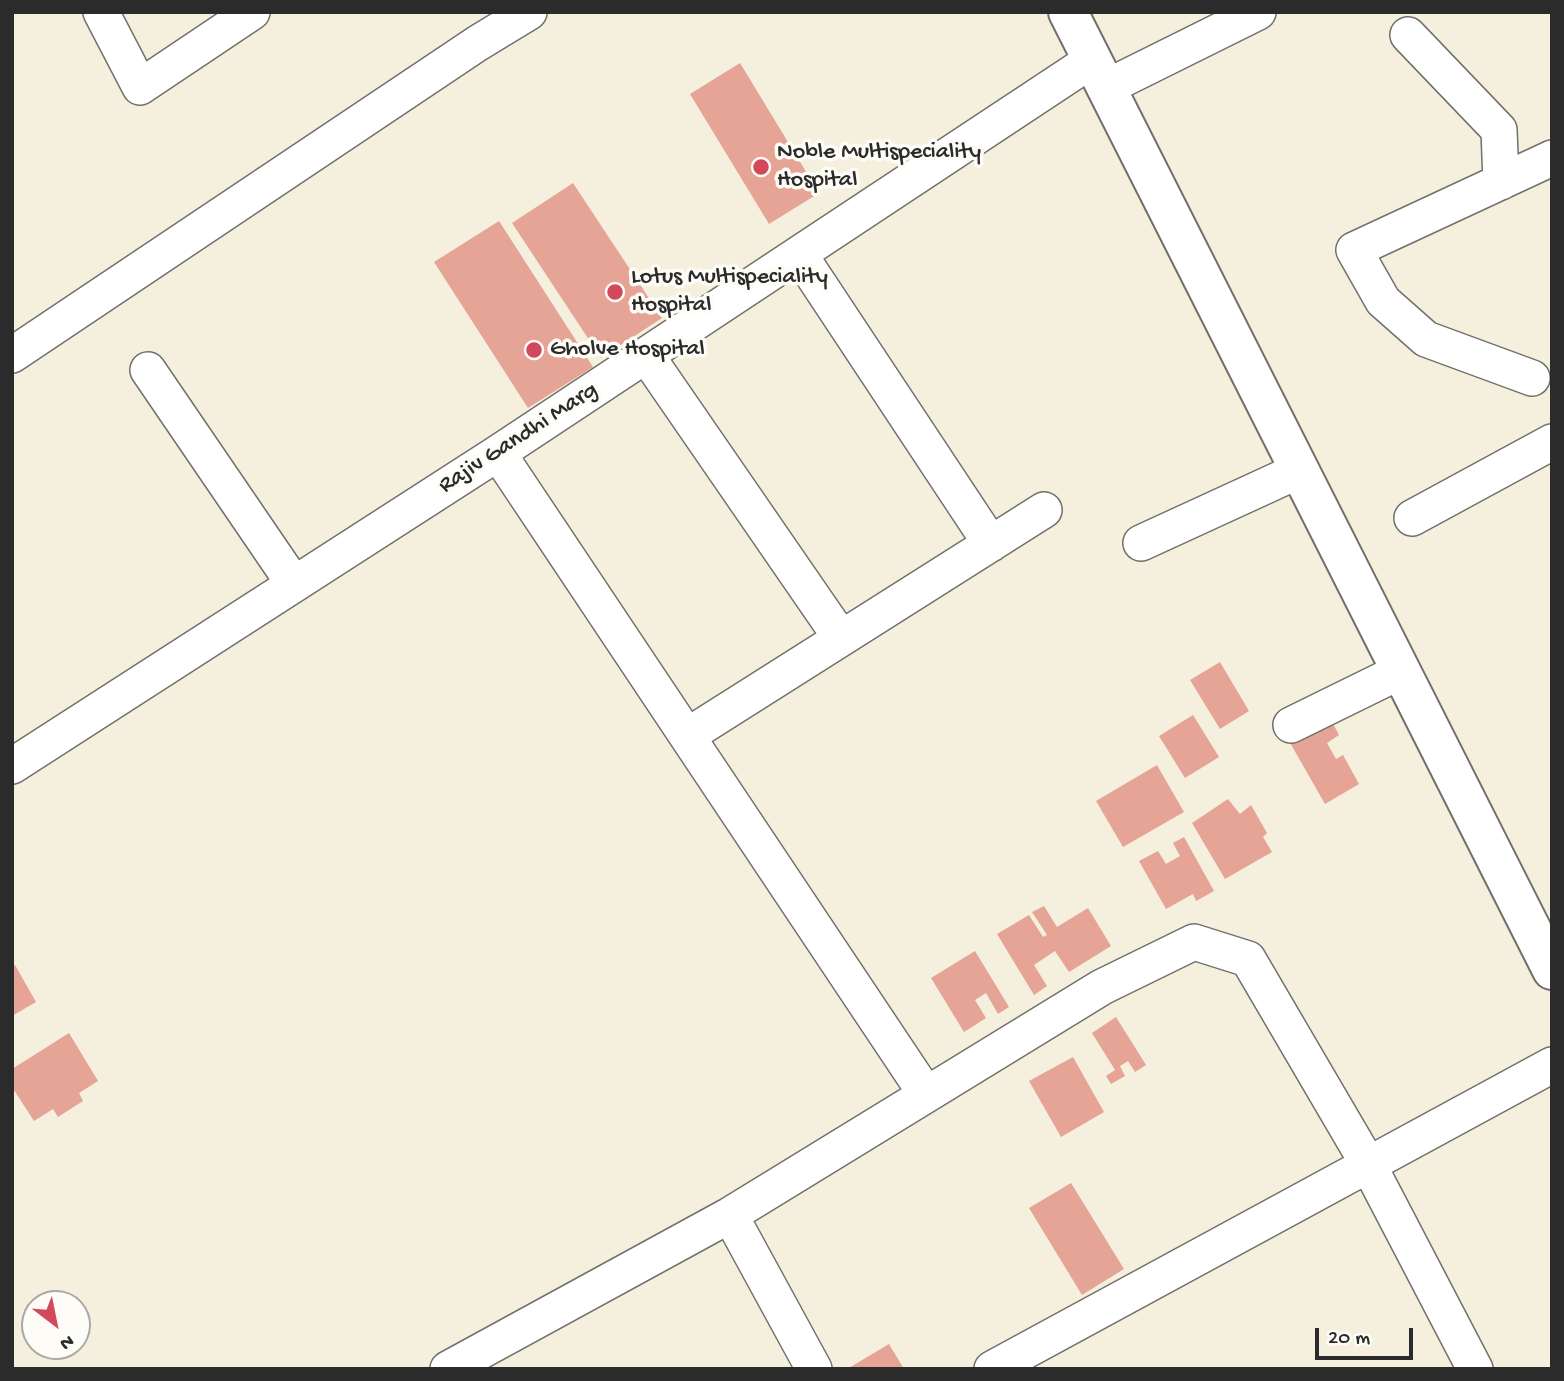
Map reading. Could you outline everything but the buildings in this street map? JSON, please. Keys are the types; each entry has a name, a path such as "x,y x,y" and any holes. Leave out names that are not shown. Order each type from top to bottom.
{"street":[{"path":"101,12 140,87 252,12"},
{"path":"12,355 478,43 529,12"},
{"path":"1068,12 1552,970"},
{"name":"Rajiv Gandhi Marg","path":"12,766 498,453 799,254 1099,74 1258,12"},
{"path":"1408,35 1499,130 1501,182"},
{"path":"1532,378 1426,339 1383,301 1354,250 1552,158"},
{"path":"799,254 991,544"},
{"path":"646,355 841,638"},
{"path":"148,370 294,584"},
{"path":"1412,518 1549,451"},
{"path":"498,453 926,1094"},
{"path":"1141,543 1300,470"},
{"path":"687,736 1044,510"},
{"path":"1291,725 1401,671"},
{"path":"448,1369 730,1215 1102,987 1194,942 1248,959 1368,1164 1475,1369"},
{"path":"992,1369 1552,1065"},
{"path":"730,1215 814,1369"}],"place":[{"name":"Noble Multispeciality Hospital","path":"761,167"},
{"name":"Lotus Multispeciality Hospital","path":"615,292"},
{"name":"Gholve Hospital","path":"534,350"}]}
